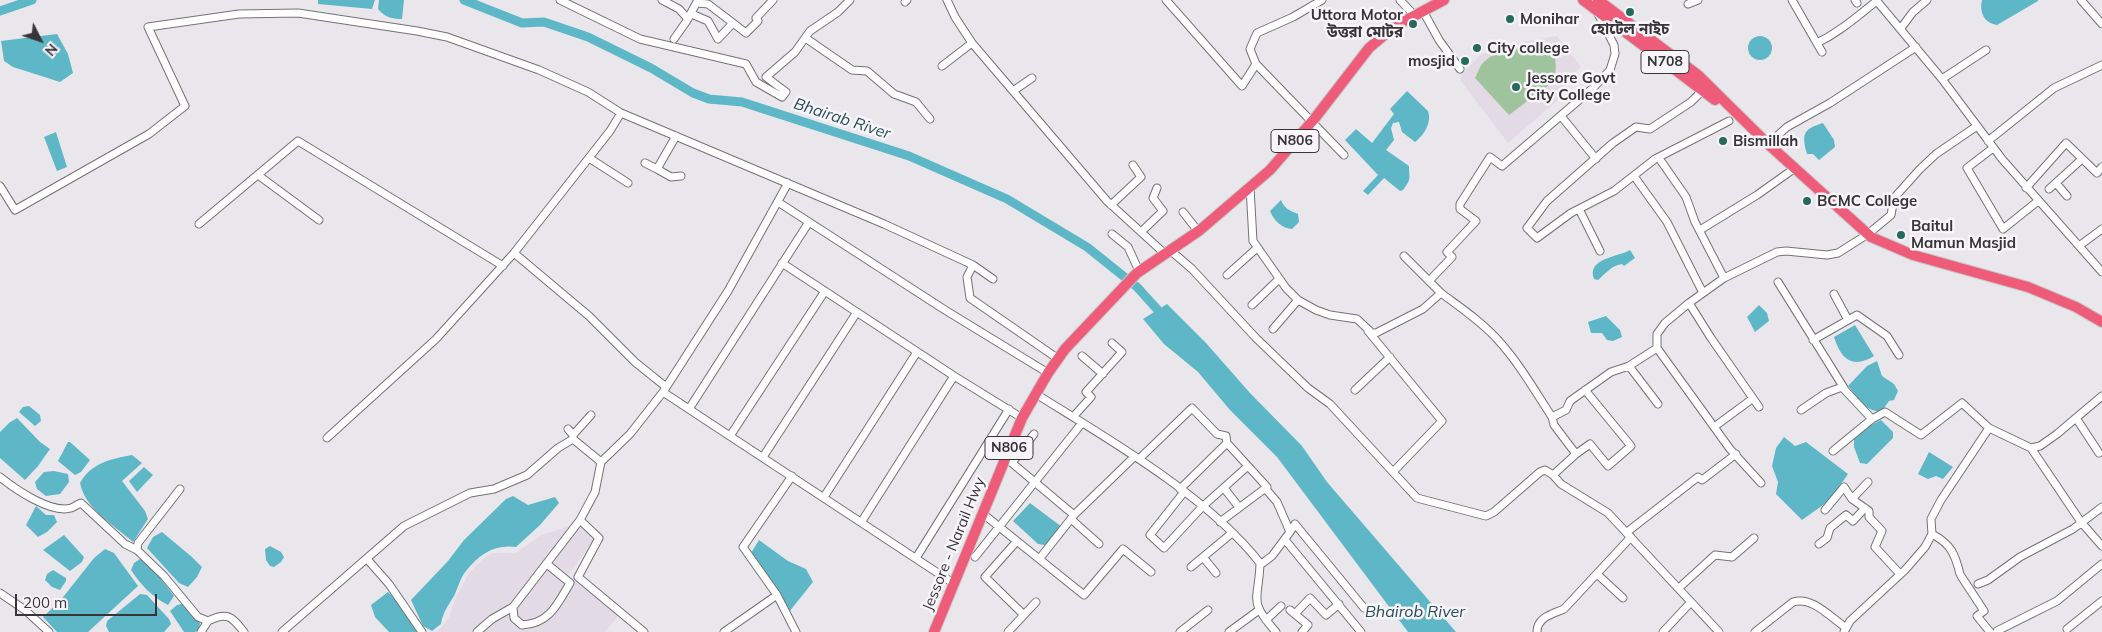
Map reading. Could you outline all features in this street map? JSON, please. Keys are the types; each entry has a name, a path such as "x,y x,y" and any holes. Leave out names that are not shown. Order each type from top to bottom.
{"highway":[{"name":"N806","path":"1138,272 1198,231 1270,170 1312,121 1369,48 1395,26 1444,0"},
{"name":"N708","path":"1583,0 1597,5 1698,76 1768,144 1868,234 1913,255 2028,287 2076,307 2102,322"},
{"name":"N708","path":"1597,5 1748,124"},
{"name":"Jessore - Narail Hwy","path":"934,632 1022,418 1048,373 1065,349 1138,272"}],"street":[{"path":"560,0 640,39 746,64 756,82 782,97 786,92 766,77 795,52 810,31 838,12 850,0"},
{"path":"662,0 691,17 708,21 718,39 734,23"},
{"path":"674,39 691,17 697,1 708,4 746,33 758,21 756,18 773,0"},
{"path":"946,0 955,18 972,43 1111,205 1141,232 1192,269 1256,338 1308,388 1330,404 1417,498 1486,516 1494,512 1540,472 1545,470 1553,475 1561,484 1608,513 1719,632"},
{"path":"1166,0 1242,86 1256,64"},
{"path":"1322,0 1293,17 1257,33 1250,49 1256,64 1344,155"},
{"path":"1400,0 1418,13 1460,69"},
{"path":"1688,4 1698,0"},
{"path":"1792,0 1822,52"},
{"path":"1901,28 1927,0"},
{"path":"2081,0 2102,24"},
{"path":"1817,43 1833,35 1876,1 1942,78 1993,148 2026,188 2102,272"},
{"path":"1429,281 1452,257 1447,252 1476,221 1460,209 1460,204 1490,157 1502,166 1604,78 1613,63 1615,54 1614,45 1597,16 1597,5"},
{"path":"0,186 15,210 149,134 185,106 148,27 239,14 298,13 447,37 539,70 588,92 621,113 788,183 974,265 993,279"},
{"path":"807,39 852,70 867,70 894,94 916,102 930,119"},
{"path":"942,66 972,43"},
{"path":"1768,144 1787,127 1830,103 1916,47"},
{"path":"1942,78 1986,50"},
{"path":"1988,141 2054,88 2102,65"},
{"path":"1013,91 1032,78"},
{"path":"1703,90 1691,102 1650,129 1636,127 1613,143 1547,201 1527,228 1536,238 1572,212 1604,198 1655,159 1729,121"},
{"path":"327,438 436,339 503,266 610,131 621,113"},
{"path":"1561,116 1596,159"},
{"path":"1761,483 1714,427 1657,348 1656,334 1665,323 1689,303 1724,278 1768,255 1786,251 1827,255 1838,253 1868,234 1891,214 1894,198 1920,169 1936,154 1977,126"},
{"path":"658,169 676,136"},
{"path":"199,224 298,141 503,266"},
{"path":"2026,188 2066,143 2097,173 2102,167"},
{"path":"1993,148 1968,168 2003,229 2038,201"},
{"path":"589,158 628,183"},
{"path":"2049,189 2082,159"},
{"path":"1661,161 1686,197 1724,278"},
{"path":"645,163 671,177 681,176"},
{"path":"1111,205 1141,177 1133,164"},
{"path":"1700,230 1758,195 1795,168"},
{"path":"258,175 319,220"},
{"path":"1634,176 1666,222 1703,293"},
{"path":"477,632 492,619 513,607 580,520 595,492 601,462 647,415 664,390 728,290 788,183"},
{"path":"2056,183 2067,196"},
{"path":"1250,187 1252,241 1279,278 1298,300 1330,316 1357,319 1442,421 1393,472"},
{"path":"1141,232 1163,211 1153,198 1157,188"},
{"path":"778,202 945,310 1048,373"},
{"path":"1580,211 1600,250"},
{"path":"1183,212 1198,231"},
{"path":"689,409 809,222"},
{"path":"2079,246 2102,230"},
{"path":"1112,234 1128,247 1138,272"},
{"path":"1227,274 1257,248"},
{"path":"514,253 589,316 664,390 689,409 953,583"},
{"path":"1404,256 1442,293 1472,316 1498,340 1532,385 1552,417 1554,425 1576,454"},
{"path":"782,263 954,376 1022,418"},
{"path":"974,265 967,277 970,298 1054,356"},
{"path":"1252,305 1279,278"},
{"path":"1778,282 1844,388 1872,419"},
{"path":"730,436 824,291"},
{"path":"1368,330 1376,333 1389,327 1423,309 1442,293"},
{"path":"1834,294 1848,320"},
{"path":"1273,329 1298,300"},
{"path":"1689,303 1759,407"},
{"path":"763,457 857,312"},
{"path":"1813,340 1857,315 1887,336 1899,356"},
{"path":"1073,417 1091,397 1086,392 1122,352 1112,343"},
{"path":"1552,417 1566,410 1570,401 1611,372 1629,366 1657,348"},
{"path":"824,497 917,352"},
{"path":"1082,356 1103,374"},
{"path":"1355,390 1390,357"},
{"path":"1629,366 1658,404"},
{"path":"862,522 954,376"},
{"path":"1800,410 1826,393 1844,388"},
{"path":"1553,475 1590,444 1608,466 1631,446 1585,390"},
{"path":"1036,394 1137,458 1182,490 1232,533 1256,557 1260,566 1255,601 1259,610 1276,632"},
{"path":"2031,448 2046,442 2102,396"},
{"path":"1714,427 1752,399"},
{"path":"1833,451 1872,419 1887,412 1921,435 1962,403 1990,428 2031,448 2081,522 2102,546"},
{"path":"1040,558 1072,517 1192,408 1217,434 1226,436 1227,443 1267,487 1265,488 1277,502 1290,532"},
{"path":"916,558 1009,410"},
{"path":"282,632 404,526 470,493 494,489 527,475 558,448 591,415"},
{"path":"2076,418 2099,453"},
{"path":"975,557 1082,423"},
{"path":"1755,632 1793,602 1799,600 1812,603 1844,629 1925,547 1932,534 1931,519 1941,500 1990,428"},
{"path":"571,434 601,462"},
{"path":"1034,434 1012,463 1099,544"},
{"path":"1227,443 1182,490 1150,534 1164,548 1202,507 1248,466"},
{"path":"1536,632 1537,626 1542,621 1564,609 1597,574 1629,535 1698,477 1702,480 1736,454"},
{"path":"792,476 743,547 776,596 796,632"},
{"path":"0,477 20,493 54,507 69,509 81,503 125,544 137,550 164,576 198,617 208,621"},
{"path":"1852,499 1868,482"},
{"path":"1825,510 1844,487 1852,499 1869,511 1869,517 1882,531 1875,547 1900,574"},
{"path":"1224,488 1238,506"},
{"path":"1220,522 1265,488"},
{"path":"137,550 138,543 180,489"},
{"path":"1978,584 1988,580 2020,557 2073,529 2102,507"},
{"path":"1819,544 1827,538 1830,528 1846,515 1853,521 1865,508"},
{"path":"982,513 1084,595 1123,549 1151,572"},
{"path":"513,607 514,618 522,625 535,625 545,619 570,583 578,577 599,538 580,520"},
{"path":"1260,566 1272,556 1295,524 1364,608"},
{"path":"1191,567 1232,533"},
{"path":"1932,534 1940,538 1954,553 1960,575 1984,612 1977,616 1993,632 2056,601 2102,564"},
{"path":"1681,586 1715,555 1732,557 1754,538"},
{"path":"1017,541 985,577 1024,616"},
{"path":"1286,541 1361,632"},
{"path":"1203,557 1216,573"},
{"path":"367,559 389,584 422,632"},
{"path":"547,564 570,583"},
{"path":"1597,574 1623,598"},
{"path":"578,577 644,632"},
{"path":"0,593 25,610 49,632"},
{"path":"724,632 776,596"},
{"path":"1305,631 1308,625 1292,612 1310,598 1326,615 1339,604"},
{"path":"2067,629 2102,601"},
{"path":"1008,632 1036,602"},
{"path":"1663,632 1691,602"},
{"path":"1266,620 1281,606"},
{"path":"1180,632 1208,610"},
{"path":"1229,632 1259,610"},
{"path":"201,632 208,621 217,616 226,615 232,618 244,632"}],"shaded area":[{"name":"Jessore Govt City College","path":"1557,36 1581,67 1565,82 1567,92 1508,143 1460,80 1462,74 1480,55 1505,45"},
{"path":"577,524 595,539 568,575 619,615 605,632 437,632 449,617 456,597 469,573 486,556 492,553 516,553 541,535"}],"green space":[{"path":"1553,45 1556,68 1553,82 1509,115 1475,78 1483,62 1500,52 1508,49"}],"water":[{"path":"318,0 375,0 372,9 318,4"},
{"path":"379,0 404,0 402,19 391,18 383,14 378,9"},
{"path":"1982,0 2038,1 1997,25 1989,22 1982,13"},
{"path":"57,34 68,54 73,73 60,82 13,67 4,61 1,41"},
{"path":"1760,36 1765,37 1771,43 1771,53 1765,59 1760,60 1755,59 1749,53 1748,48 1749,43 1755,37"},
{"path":"1407,91 1428,111 1428,124 1415,142 1402,132 1399,122 1393,123 1391,128 1394,140 1386,150 1409,166 1409,181 1403,190 1400,191 1384,178 1368,195 1363,191 1378,175 1345,140 1356,129 1372,143 1394,114 1390,109"},
{"path":"1823,123 1834,140 1835,147 1819,160 1813,154 1807,154 1804,137 1812,127"},
{"path":"56,132 67,167 57,171 44,137"},
{"path":"1281,200 1288,209 1298,214 1299,222 1292,229 1279,223 1273,218 1270,211"},
{"path":"1630,250 1635,258 1624,266 1622,264 1612,268 1598,280 1594,279 1593,272 1599,262"},
{"name":"Bhairob River","path":"1167,304 1302,446 1327,482 1456,632 1408,632 1277,457 1230,410 1198,372 1164,344 1143,319"},
{"path":"1759,305 1767,313 1769,321 1755,332 1747,317"},
{"path":"1606,316 1620,330 1622,337 1613,341 1607,340 1602,333 1591,333 1588,322"},
{"path":"1855,325 1874,356 1860,362 1854,362 1844,357 1834,337"},
{"path":"1877,361 1882,376 1894,384 1898,391 1894,400 1889,401 1882,411 1871,410 1859,400 1848,386 1867,366"},
{"path":"29,406 40,415 41,421 35,426 19,412 23,407"},
{"path":"17,418 40,442 50,449 25,480 0,458 0,432"},
{"path":"1881,420 1893,432 1893,438 1867,464 1860,463 1854,447 1854,439 1869,426"},
{"path":"1784,437 1795,446 1806,442 1848,474 1830,500 1802,520 1776,494 1778,482 1772,466 1776,448"},
{"path":"68,442 90,460 81,472 75,475 58,461"},
{"path":"1929,452 1953,467 1943,479 1936,476 1928,479 1918,474"},
{"path":"132,455 142,463 122,481 145,511 148,519 133,542 94,509 83,492 80,483 96,466 109,460"},
{"path":"144,467 153,475 137,492 129,481"},
{"path":"54,471 68,474 69,482 60,494 46,496 37,489 35,482 44,472"},
{"path":"513,496 528,505 555,497 559,503 540,525 516,547 508,546 494,549 476,560 462,577 444,613 441,624 432,631 423,626 411,600 448,561 464,540 506,499"},
{"path":"1030,503 1062,527 1045,545 1038,544 1013,521"},
{"path":"36,506 46,515 54,515 57,522 47,532 38,537 26,525"},
{"path":"162,532 202,567 197,577 188,587 179,583 147,548 153,537"},
{"path":"64,535 84,557 82,562 70,571 43,550"},
{"path":"759,540 788,561 806,569 813,582 789,612 775,586 751,553"},
{"path":"270,546 281,552 284,557 274,567 270,566 266,560 265,549"},
{"path":"105,549 114,553 138,586 88,632 57,632 43,617 60,601 94,558"},
{"path":"140,559 150,565 174,596 168,605 147,590 131,570 134,563"},
{"path":"53,570 66,578 60,590 52,587 45,580 47,574"},
{"path":"388,592 398,602 417,632 389,632 375,617 371,605"},
{"path":"140,594 147,595 169,619 171,624 164,632 109,632 106,626 107,621"},
{"path":"182,604 200,623 199,629 195,632 184,632 170,611 177,605"}],"waterway":[{"name":"Bhairab River","path":"0,11 32,0"},
{"name":"Bhairab River","path":"464,0 522,23 544,22 588,37 651,68 693,93 709,99 742,102 909,156 1007,199 1087,247 1137,287 1165,318"}],"place":[{"name":"হোটেল নাইচ","path":"1630,12"},
{"name":"Monihar","path":"1510,19"},
{"name":"Uttora Motor উত্তরা মোটর","path":"1413,24"},
{"name":"City college","path":"1477,48"},
{"name":"mosjid","path":"1465,61"},
{"name":"Jessore Govt City College","path":"1516,87"},
{"name":"Bismillah","path":"1723,141"},
{"name":"BCMC College","path":"1807,201"},
{"name":"Baitul Mamun Masjid","path":"1901,235"}]}
